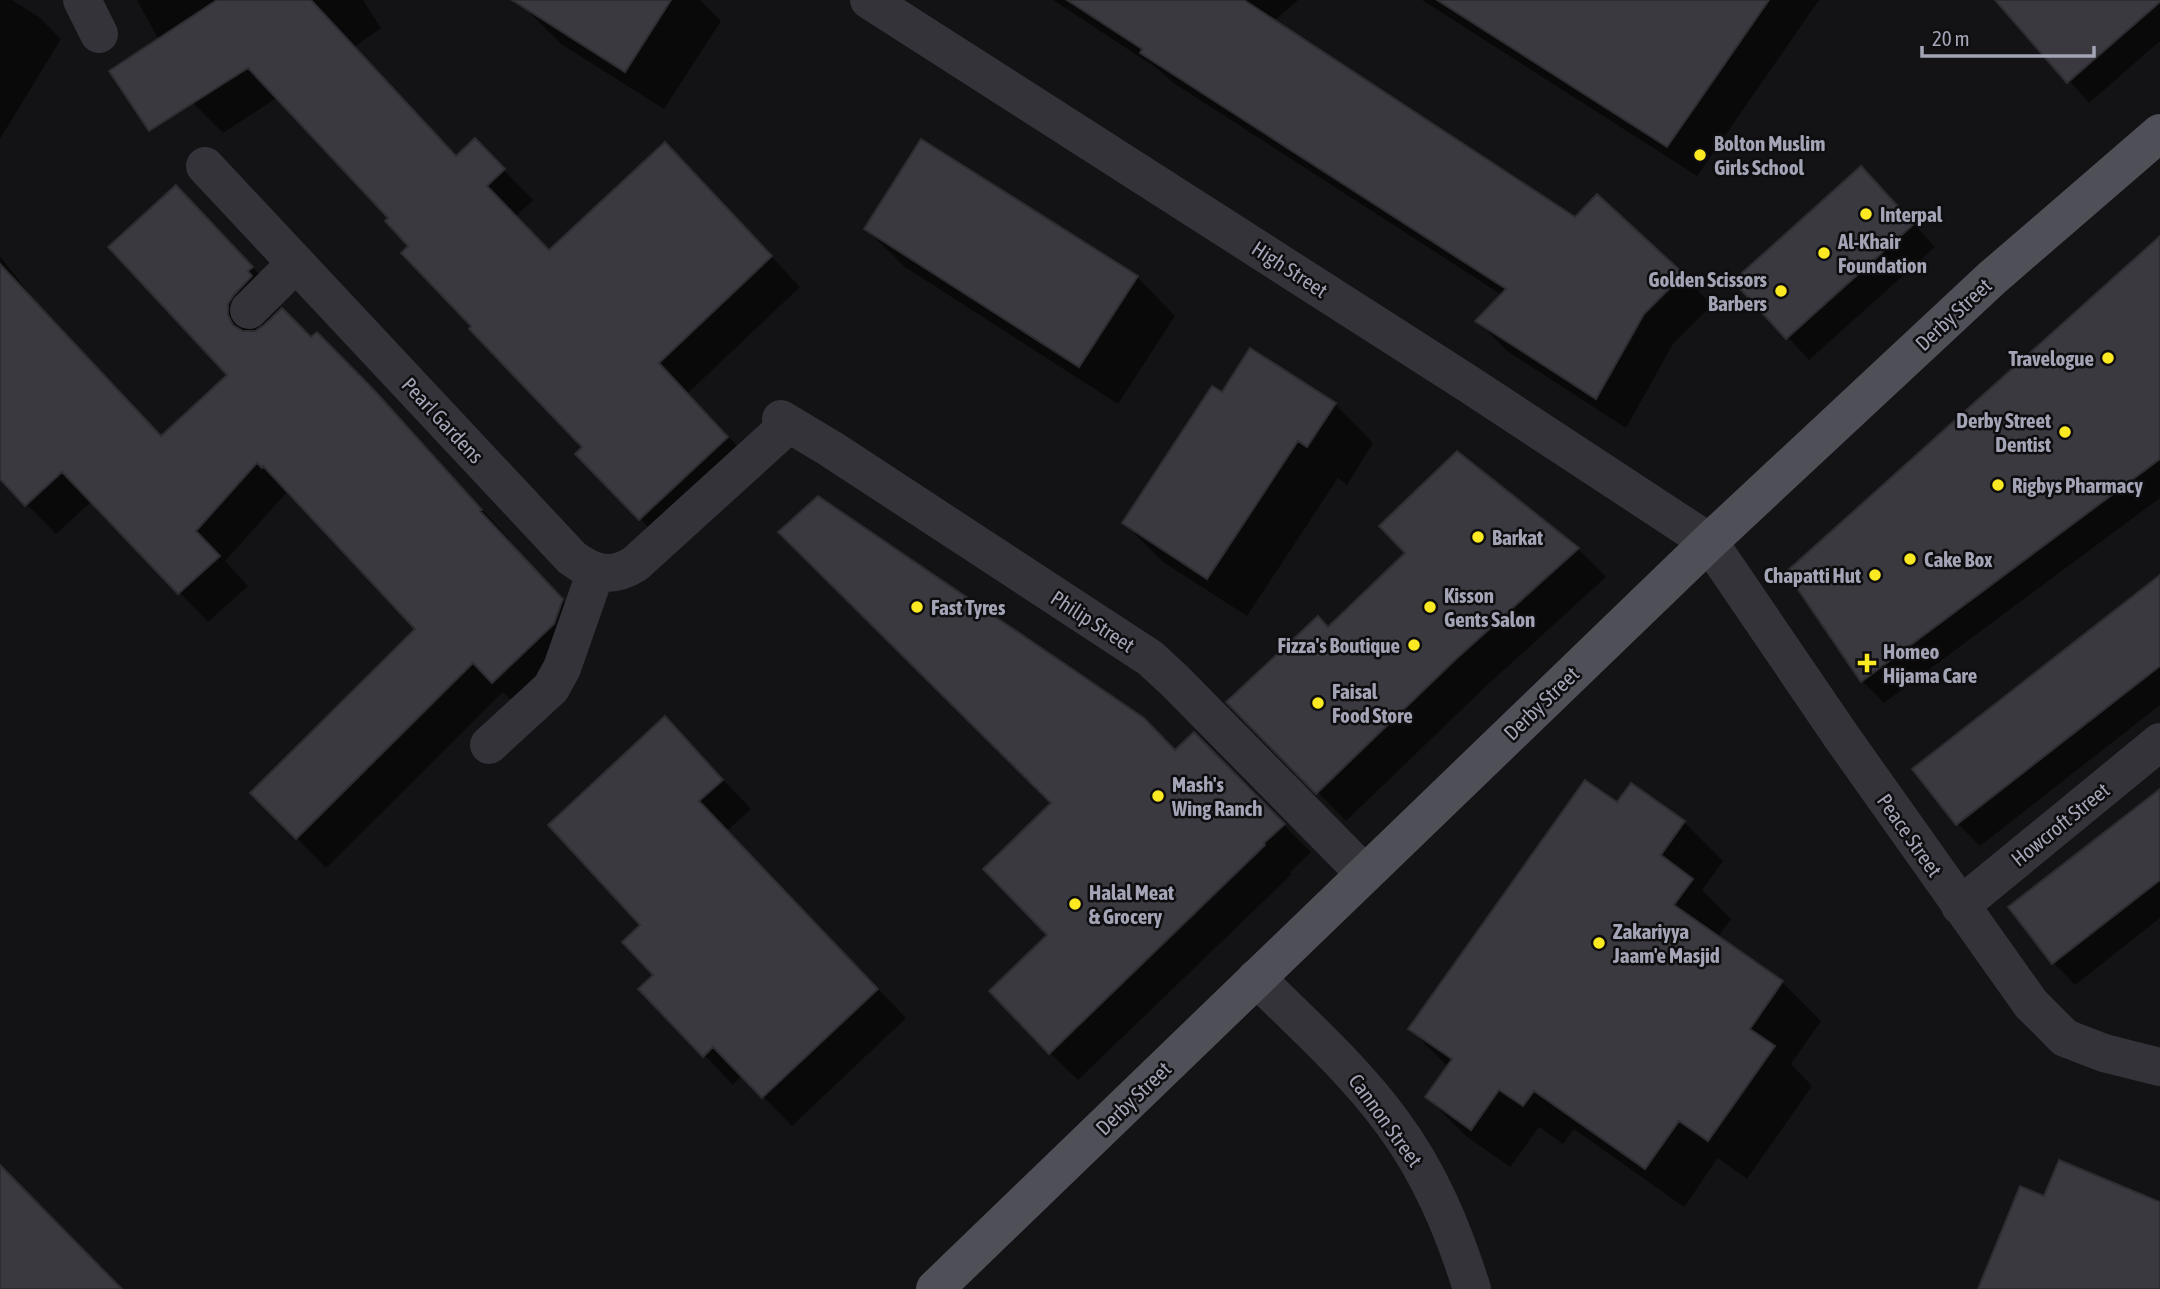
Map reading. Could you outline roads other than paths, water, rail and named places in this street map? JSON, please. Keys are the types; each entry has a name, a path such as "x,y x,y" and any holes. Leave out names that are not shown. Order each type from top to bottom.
{"main road":[{"name":"Derby Street","path":"935,1289 1709,542 1992,278 2160,133"}],"street":[{"path":"82,0 99,34"},
{"name":"High Street","path":"869,0 1478,390 1709,542"},
{"name":"Pearl Gardens","path":"205,166 572,558 586,568 596,571"},
{"path":"249,310 296,263"},
{"name":"Philip Street","path":"596,571 622,572 635,564 785,422 843,457 1150,658 1365,874"},
{"name":"Peace Street","path":"1709,542 1841,736 2031,1004 2065,1038 2104,1053 2160,1067"},
{"path":"489,745 551,688 562,668 596,571"},
{"name":"Howcroft Street","path":"1960,906 2160,742"},
{"name":"Cannon Street","path":"1256,978 1347,1067 1392,1122 1422,1168 1455,1234 1472,1289"}],"place":[{"name":"Bolton Muslim Girls School","path":"1700,155"},
{"name":"Interpal","path":"1866,214"},
{"name":"Al-Khair Foundation","path":"1824,253"},
{"name":"Golden Scissors Barbers","path":"1781,291"},
{"name":"Travelogue","path":"2108,358"},
{"name":"Derby Street Dentist","path":"2065,432"},
{"name":"Rigbys Pharmacy","path":"1998,485"},
{"name":"Barkat","path":"1478,537"},
{"name":"Cake Box","path":"1910,559"},
{"name":"Chapatti Hut","path":"1875,575"},
{"name":"Fast Tyres","path":"917,607"},
{"name":"Kisson Gents Salon","path":"1430,607"},
{"name":"Fizza's Boutique","path":"1414,645"},
{"name":"Homeo Hijama Care","path":"1867,663"},
{"name":"Faisal Food Store","path":"1318,703"},
{"name":"Mash's Wing Ranch","path":"1158,796"},
{"name":"Halal Meat & Grocery","path":"1075,904"},
{"name":"Zakariyya Jaam'e Masjid","path":"1599,943"}]}
